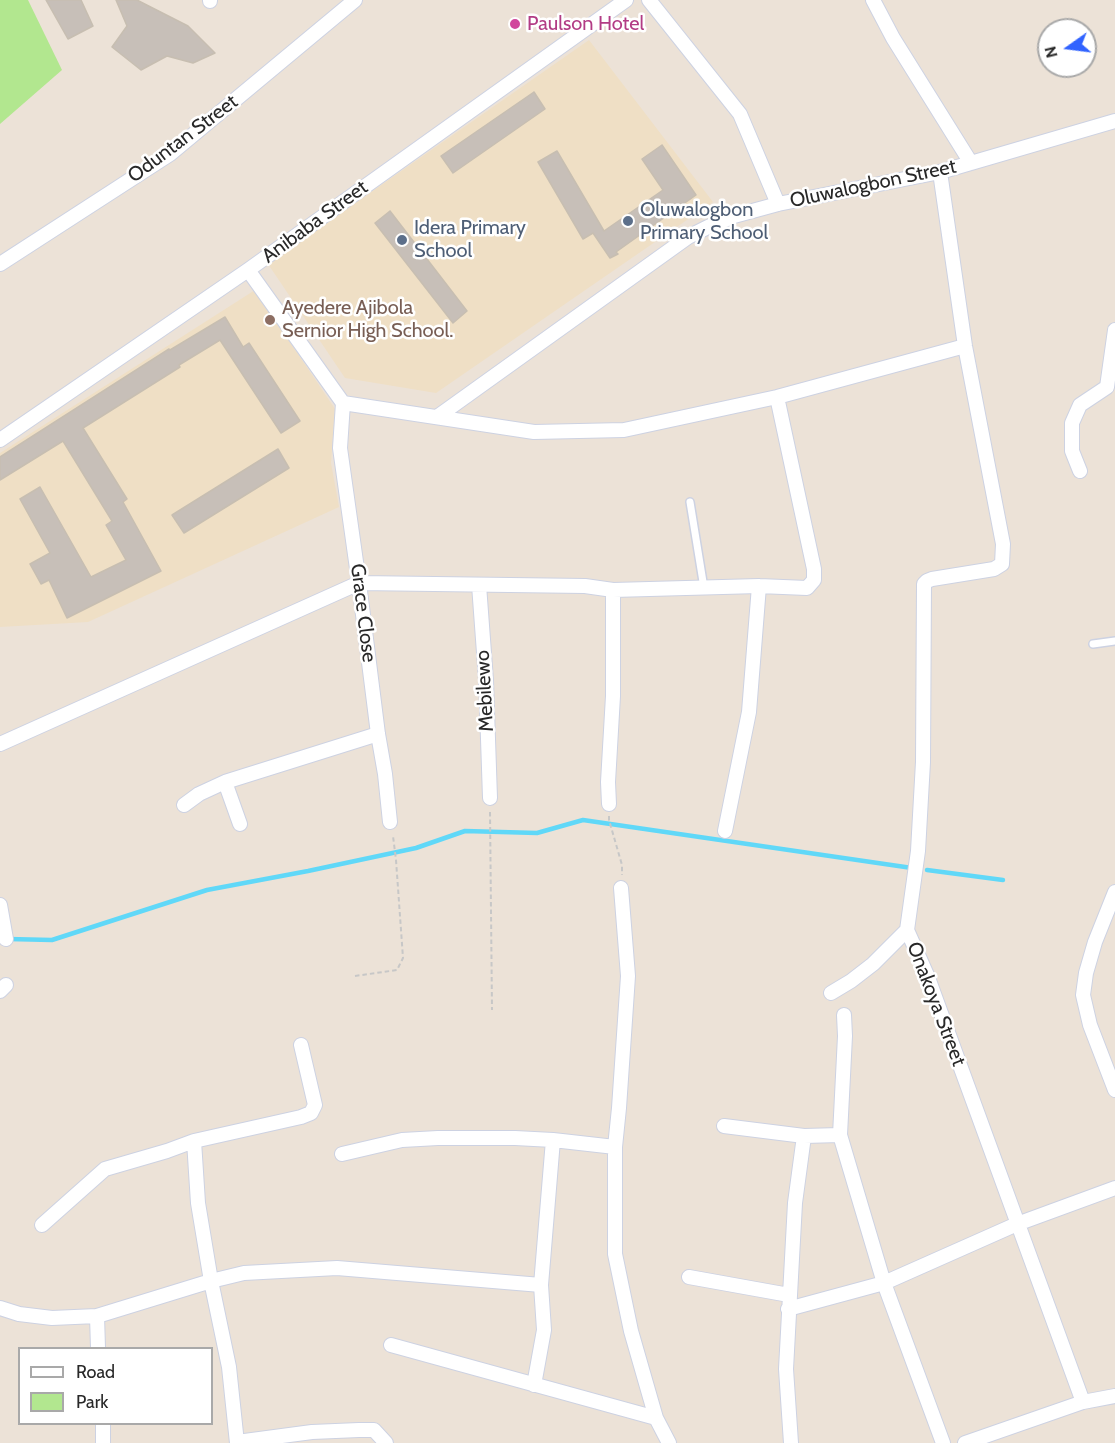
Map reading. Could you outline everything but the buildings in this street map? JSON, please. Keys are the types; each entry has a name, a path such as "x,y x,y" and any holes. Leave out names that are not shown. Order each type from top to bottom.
{"street":[{"name":"Oduntan Street","path":"0,264 170,154 355,0"},
{"name":"Anibaba Street","path":"0,440 248,270 626,0"},
{"path":"649,0 740,114 778,204"},
{"path":"873,0 893,39 971,162"},
{"name":"Oluwalogbon Street","path":"437,417 688,237 734,216 778,204 940,172 1115,121"},
{"path":"248,270 343,403 534,432 624,430 777,397 965,346 940,172"},
{"path":"1080,471 1072,451 1072,423 1080,405 1107,387 1115,330"},
{"name":"Onakoya Street","path":"965,346 1003,544 1002,564 994,569 932,579 924,584 923,762 918,851 907,930 931,986 1083,1402"},
{"path":"0,744 359,584 585,586 613,590 759,586 807,588 814,579 814,569 777,397"},
{"name":"Grace Close","path":"343,403 339,448 390,822"},
{"name":"Mebilewo","path":"479,585 486,680 490,798"},
{"path":"725,831 749,712 759,586"},
{"path":"609,804 608,782 613,696 613,590"},
{"path":"184,805 199,794 225,782 378,734"},
{"path":"225,782 240,824"},
{"path":"621,888 628,976 615,1147 615,1254 631,1331 656,1418 669,1443"},
{"path":"1115,892 1095,942 1086,973 1083,995 1090,1025 1115,1090"},
{"path":"0,905 6,939"},
{"path":"831,993 873,964 907,930"},
{"path":"844,1015 840,1135 885,1283 943,1443"},
{"path":"42,1225 105,1169 194,1142 311,1113 315,1105 301,1045"},
{"path":"724,1126 804,1136 840,1135"},
{"path":"790,1443 786,1370 788,1309 795,1203 804,1136"},
{"path":"342,1154 402,1140 438,1138 515,1138 615,1147"},
{"path":"534,1385 544,1330 541,1285 554,1140"},
{"path":"194,1142 198,1203 229,1367 237,1443 312,1432 359,1430 374,1430 386,1443"},
{"path":"788,1309 885,1283 1017,1224 1115,1188"},
{"path":"0,1308 20,1314 52,1318 97,1316 244,1273 337,1268 541,1285"},
{"path":"689,1277 789,1295"},
{"path":"97,1316 98,1347"},
{"path":"391,1345 656,1418"},
{"path":"965,1443 1083,1402 1115,1396"},
{"path":"103,1425 104,1443"}],"lane":[{"path":"690,502 704,588"},
{"path":"1093,644 1115,641"}],"path":[{"path":"609,820 622,865 621,888"},
{"path":"491,825 492,1010"},
{"path":"355,976 398,970 403,958 395,849"}],"shaded area":[{"path":"589,40 713,202 436,393 345,378 268,264"},
{"path":"255,290 335,409 331,463 339,507 88,622 0,627 0,453"}],"green space":[{"path":"0,0 28,0 62,70 0,124"}],"waterway":[{"path":"8,939 52,940 207,890 416,848 465,831 537,833 583,820 912,868"},
{"path":"927,870 1003,880"}],"place":[{"name":"Paulson Hotel","path":"515,24"},
{"name":"Oluwalogbon Primary School","path":"628,221"},
{"name":"Idera Primary School","path":"402,240"},
{"name":"Ayedere Ajibola Sernior High School.","path":"270,320"}]}
